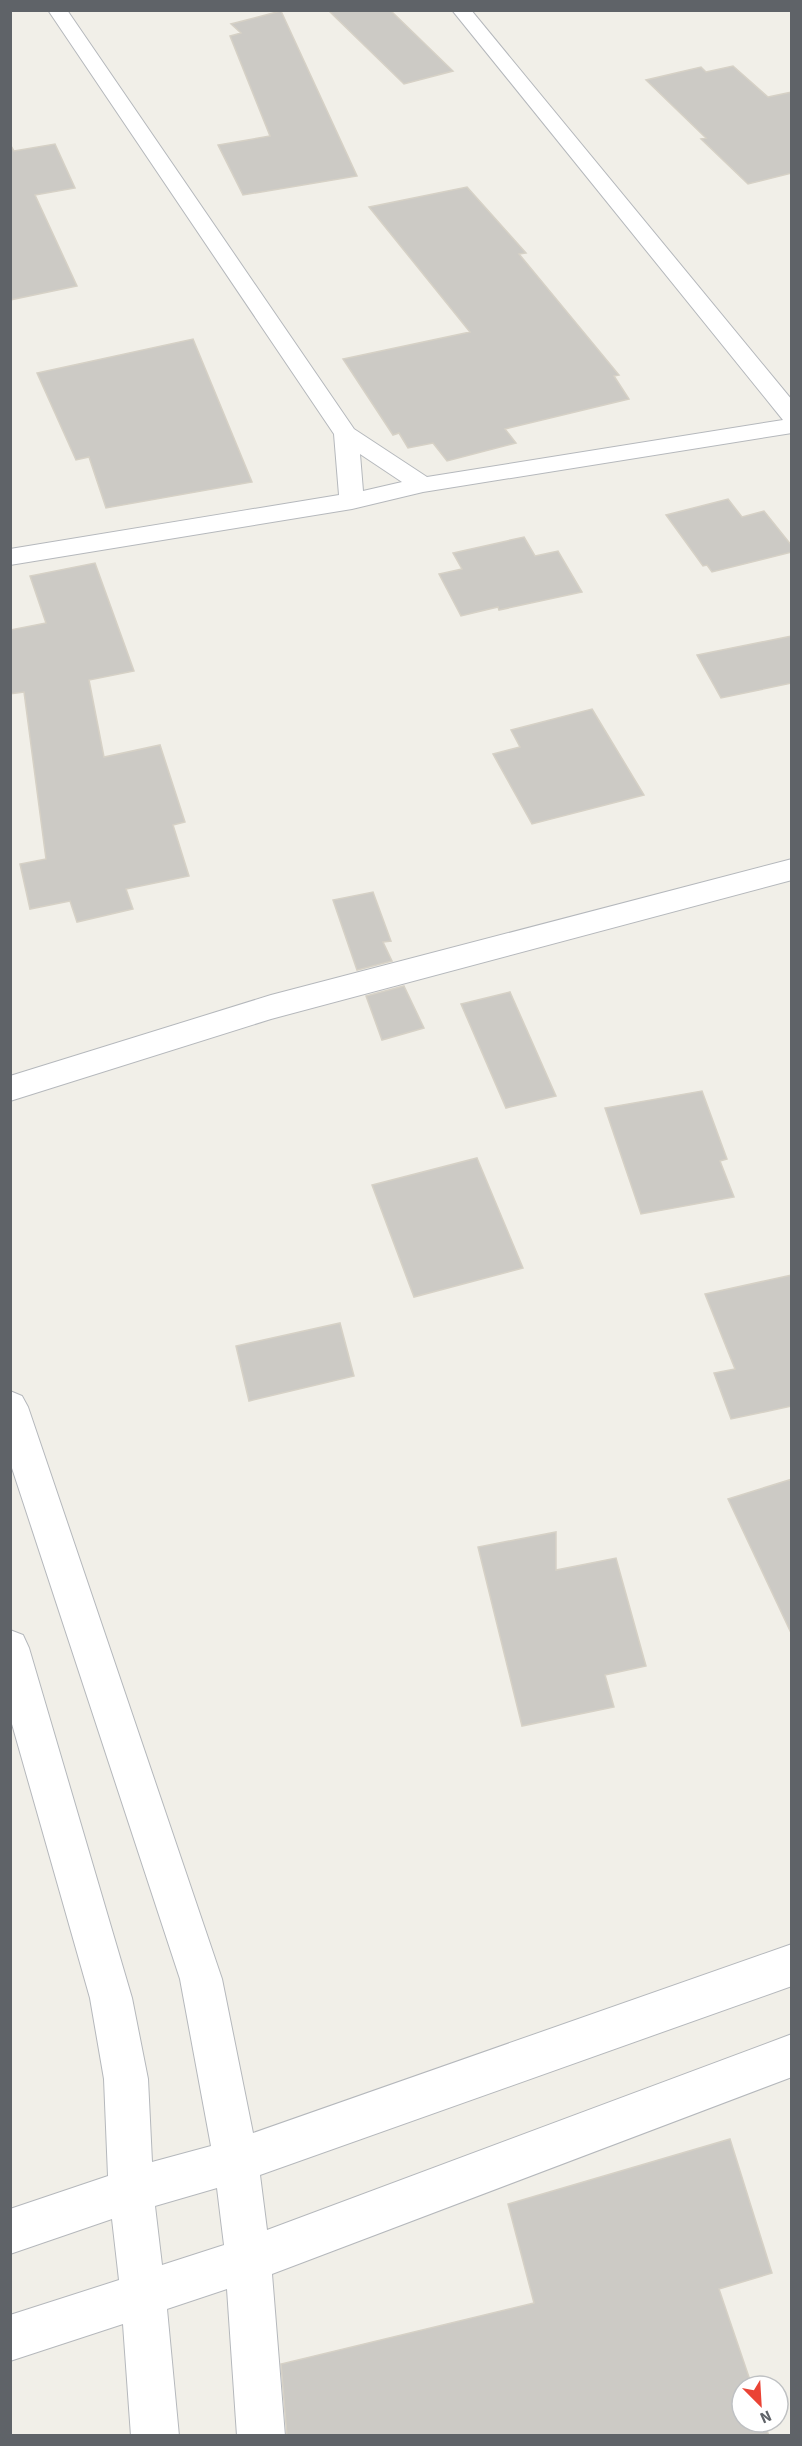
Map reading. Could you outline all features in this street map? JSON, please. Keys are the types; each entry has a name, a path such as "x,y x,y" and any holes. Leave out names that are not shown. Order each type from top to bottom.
{"street":[{"path":"57,10 346,434 423,485"},
{"path":"461,10 792,416"},
{"path":"10,557 352,501 423,485 792,426"},
{"path":"346,434 352,501"},
{"path":"10,1089 271,1007 792,869"},
{"path":"10,1407 201,1979 236,2161 248,2260 261,2436"},
{"path":"10,1648 111,1998 126,2079 131,2190 143,2294 155,2436"},
{"path":"10,2232 131,2190 236,2161 792,1965"},
{"path":"10,2338 248,2260 792,2055"}],"building":[{"path":"328,10 390,10 453,71 404,84"},
{"path":"281,11 357,176 243,195 218,145 270,136 230,36 241,33 231,24"},
{"path":"733,66 768,97 792,92 792,173 748,184 701,139 706,138 646,80 701,67 706,72"},
{"path":"10,144 14,151 55,144 75,188 35,195 77,286 10,300"},
{"path":"467,187 526,253 519,254 619,375 614,376 629,399 505,429 516,443 447,461 433,443 408,448 399,433 393,435 343,359 470,332 369,207"},
{"path":"193,339 252,482 106,508 89,457 76,460 37,373"},
{"path":"728,499 742,517 764,511 792,546 792,552 712,572 707,565 703,566 666,515"},
{"path":"524,537 535,556 558,551 582,592 461,616 439,574 462,569 453,553"},
{"path":"95,563 134,671 89,680 104,757 160,745 185,822 173,825 189,876 126,889 133,909 77,922 70,901 30,909 20,864 46,859 24,692 10,694 10,630 46,623 30,576"},
{"path":"792,636 792,683 721,698 697,655"},
{"path":"592,709 644,795 532,824 493,754 520,747 511,730"},
{"path":"373,892 391,941 383,942 392,961 357,970 333,900"},
{"path":"404,986 424,1028 382,1040 366,996"},
{"path":"510,992 556,1096 506,1108 461,1004"},
{"path":"702,1091 727,1159 720,1161 734,1197 641,1214 605,1108"},
{"path":"477,1158 523,1268 414,1297 372,1185"},
{"path":"792,1275 792,1406 731,1419 714,1373 735,1369 705,1294"},
{"path":"340,1323 354,1376 249,1401 236,1346"},
{"path":"792,1479 792,1635 728,1499"},
{"path":"556,1532 556,1570 616,1558 646,1666 605,1675 614,1707 522,1726 478,1547"},
{"path":"730,2139 772,2273 719,2289 748,2374 730,2374 730,2434 768,2434 769,2436 287,2436 281,2364 534,2303 508,2204"}]}
